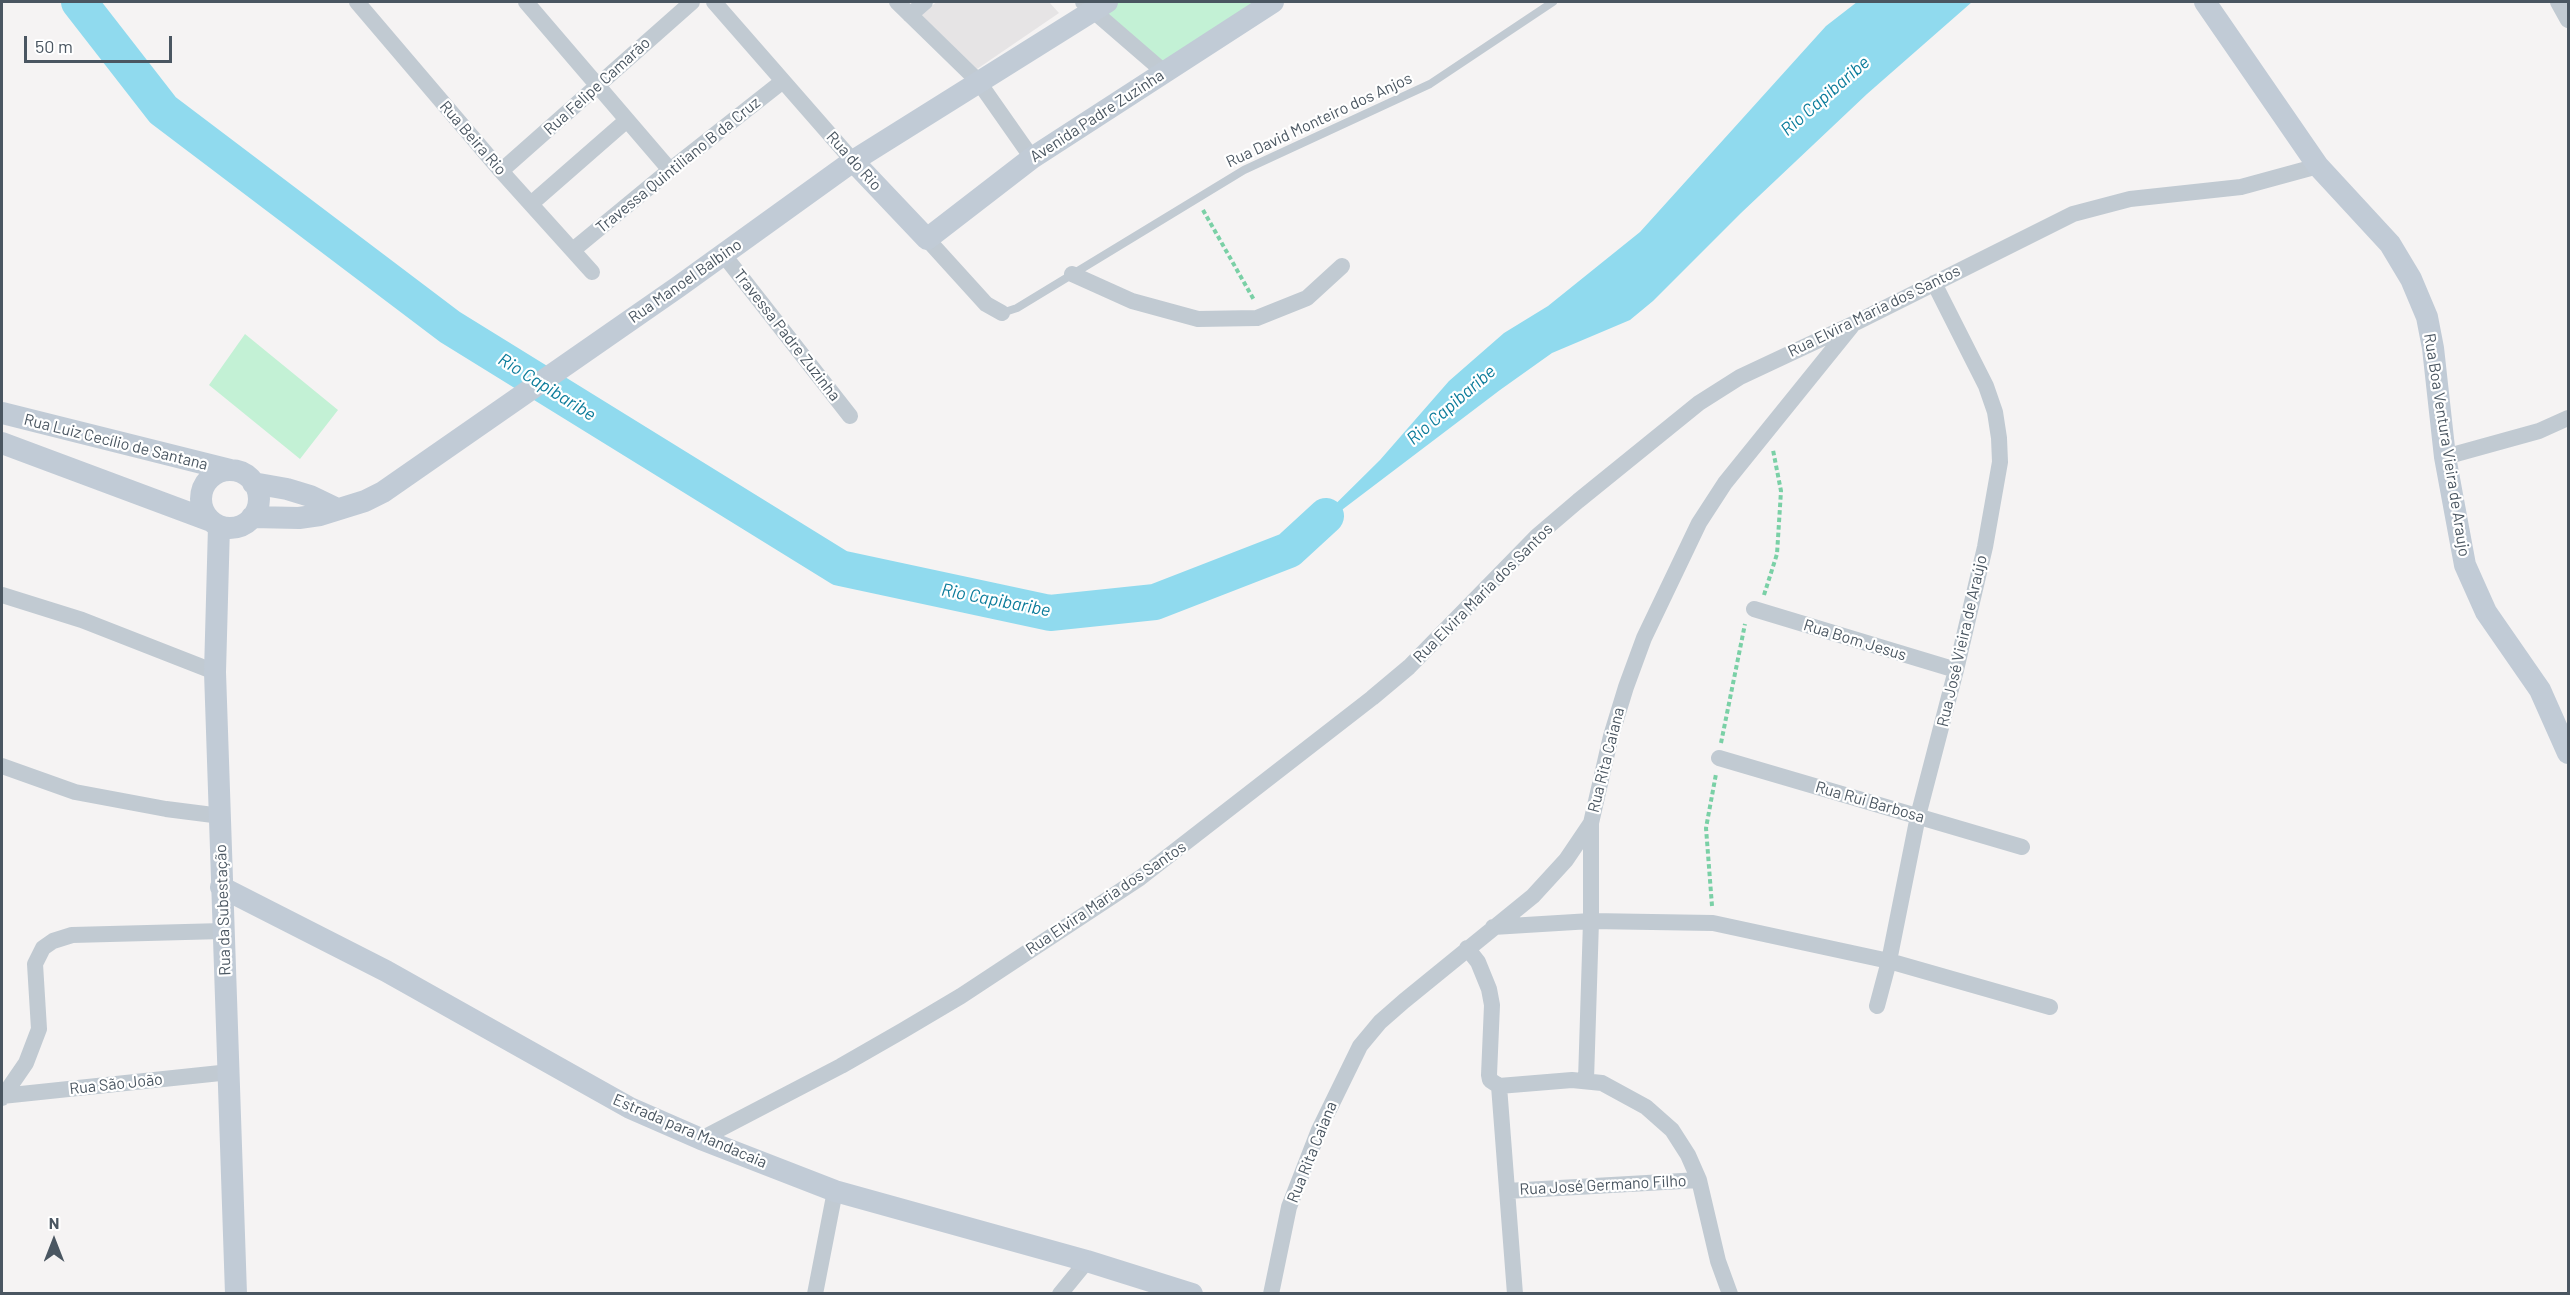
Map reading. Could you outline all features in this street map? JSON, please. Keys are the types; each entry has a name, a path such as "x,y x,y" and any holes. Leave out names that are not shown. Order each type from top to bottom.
{"street":[{"name":"Rua Beira Rio","path":"357,2 501,171 592,272"},
{"path":"526,2 670,170"},
{"name":"Rua Felipe Camarão","path":"501,171 692,2"},
{"name":"Rua do Rio","path":"714,2 853,161 986,304 1002,313"},
{"path":"897,2 978,81 1032,158"},
{"path":"910,15 925,2"},
{"name":"Avenida Padre Zuzinha","path":"927,239 1032,158 1273,2"},
{"name":"Rua Boa Ventura Vieira de Araujo","path":"2205,2 2318,166 2390,244 2411,279 2427,316 2457,533 2474,589 2486,612 2540,690 2568,753"},
{"path":"2558,2 2568,20"},
{"path":"1094,5 1164,72"},
{"name":"Rua Manoel Balbino","path":"252,517 299,518 365,501 383,492 678,287 853,161 1094,5"},
{"name":"Travessa Quintiliano B da Cruz","path":"573,250 783,81"},
{"path":"532,203 627,120"},
{"name":"Rua Elvira Maria dos Santos","path":"701,1139 842,1066 912,1025 1140,878 1335,729 1402,673 1451,627 1537,536 1690,410 1740,377 1853,324 2073,214 2130,199 2241,186 2318,166"},
{"name":"Travessa Padre Zuzinha","path":"723,254 850,416"},
{"path":"1072,274 1132,301 1198,320 1257,318 1306,298 1342,266"},
{"name":"Rua José Vieira de Araújo","path":"1877,1006 1889,961 1918,816 1956,670 2000,462 1995,412 1986,386 1934,283"},
{"name":"Rua Rita Caiana","path":"1271,1293 1289,1207 1319,1130 1360,1046 1380,1022 1549,879 1566,860 1591,823 1611,736 1644,638 1699,523 1725,483 1853,324"},
{"name":"Rua Luiz Cecílio de Santana","path":"2,413 230,470"},
{"path":"2445,457 2539,431 2568,418"},
{"path":"2,443 215,523 237,527 252,517 259,500 254,483 247,476 230,470 211,476 205,484 201,503 204,513 215,523"},
{"path":"254,483 310,496 337,509"},
{"name":"Rua da Subestação","path":"215,523 215,672 236,1293"},
{"path":"2,594 82,620 215,672"},
{"name":"Rua Bom Jesus","path":"1754,609 1956,670"},
{"name":"Rua Rui Barbosa","path":"1719,758 2022,847"},
{"path":"2,766 75,792 142,805 221,816"},
{"path":"1586,1080 1591,921 1591,823"},
{"name":"Estrada para Mandacaia","path":"221,887 386,971 630,1108 701,1139 835,1191 1087,1261 1192,1293"},
{"path":"1493,927 1591,921 1713,923 1889,961 2050,1007"},
{"path":"2,1096 26,1063 39,1029 35,964 43,948 54,941 72,935 223,931"},
{"path":"1467,948 1478,962 1489,989 1492,1005 1490,1080 1499,1086 1586,1080 1602,1083 1646,1107 1672,1130 1688,1155 1699,1180 1718,1261 1730,1293"},
{"name":"Rua São João","path":"2,1096 230,1072"},
{"path":"1499,1086 1515,1293"},
{"name":"Rua José Germano Filho","path":"1508,1191 1699,1180"},
{"path":"815,1293 835,1191"},
{"path":"1060,1293 1087,1261"}],"lane":[{"name":"Rua David Monteiro dos Anjos","path":"1002,313 1017,308 1244,170 1430,84 1553,2"}],"path":[{"path":"1197,199 1263,315"},
{"path":"1713,923 1706,828 1742,627 1765,592 1778,554 1781,491 1769,428"}],"shaded area":[{"path":"937,2 1049,2 1059,13 977,69 920,14"}],"green space":[{"path":"1117,2 1266,2 1165,68 1101,11"},
{"path":"245,334 338,410 300,459 209,385"}],"water":[{"path":"1857,2 1972,2 1867,94 1741,213 1653,301 1630,320 1552,353 1289,550 1380,460 1449,381 1504,333 1548,306 1640,232 1826,26"}],"waterway":[{"name":"Rio Capibaribe","path":"79,2 163,110 450,327 840,568 1050,613 1155,602 1289,550 1326,516"}]}
